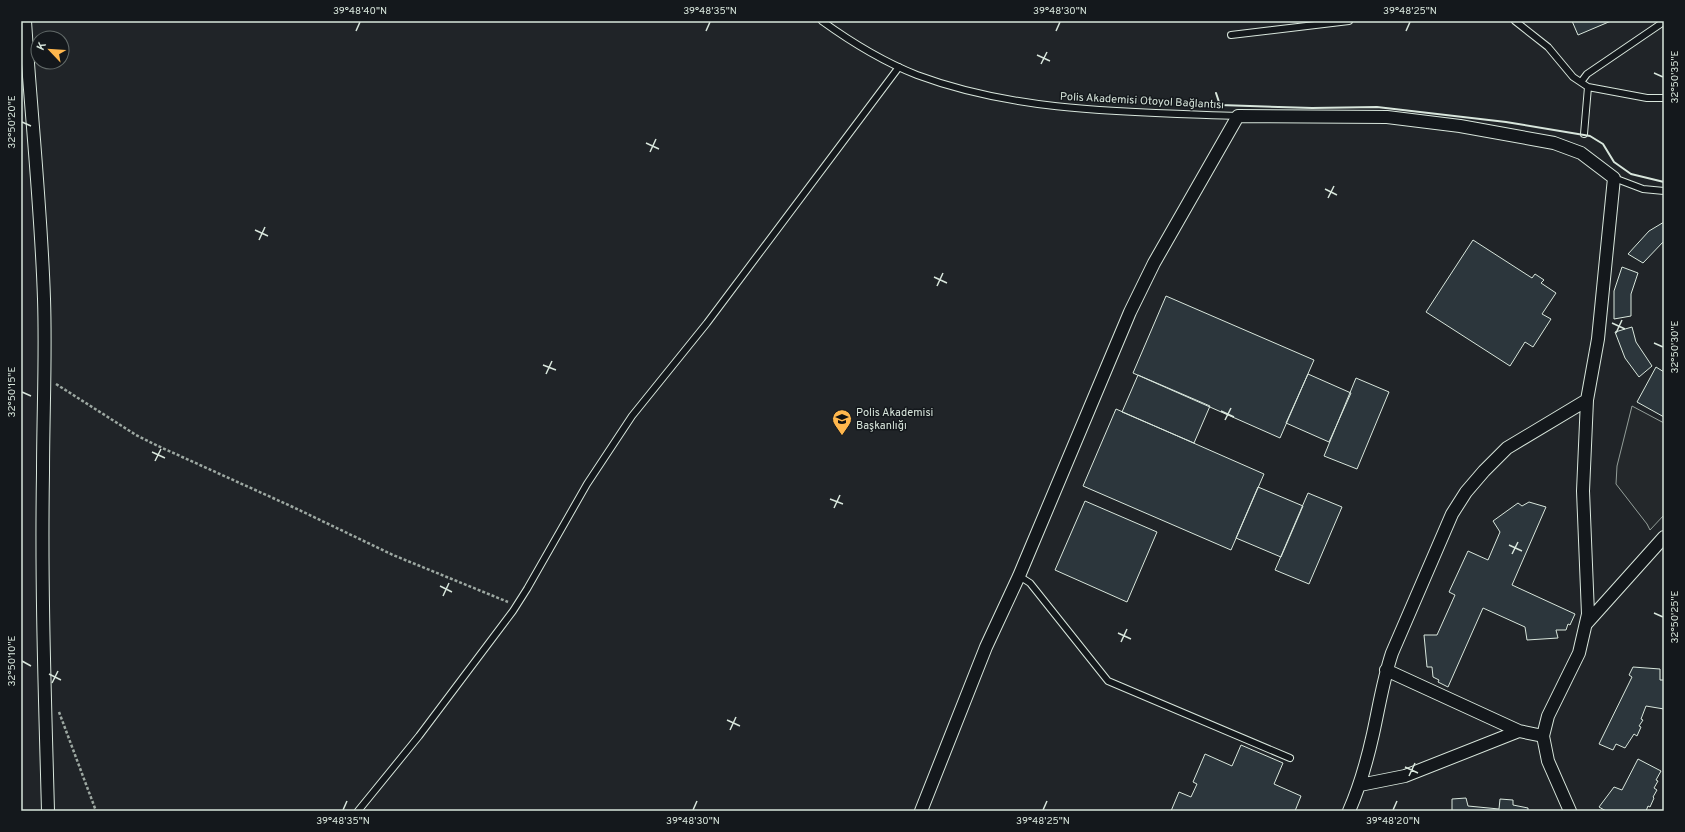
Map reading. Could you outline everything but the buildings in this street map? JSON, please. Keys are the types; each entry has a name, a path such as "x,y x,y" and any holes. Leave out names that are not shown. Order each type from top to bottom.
{"street":[{"path":"25,21 42,241 45,378 42,472 42,642 47,720 48,811"},
{"path":"921,811 983,654 1019,576 1130,312 1154,263 1238,116 1387,117 1468,127 1526,137 1581,153 1614,178 1598,339 1587,400 1583,491 1588,598 1586,624 1579,653 1548,716 1543,736 1548,761 1570,811"},
{"path":"1349,811 1360,785 1374,733 1386,670 1452,514 1466,492 1507,448 1587,400"},
{"path":"1586,624 1664,537"},
{"path":"1386,670 1520,731 1543,736"},
{"path":"1360,785 1405,776 1520,731"}],"lane":[{"name":"Polis Akademisi Otoyol Bağlantısı","path":"822,21 868,51 899,67 938,82 969,90 1041,104 1083,109 1238,116"},
{"path":"1231,35 1349,21"},
{"path":"1515,21 1548,47 1573,77 1588,87 1647,98 1664,98"},
{"path":"1581,82 1587,74 1662,24"},
{"path":"358,811 419,736 516,605 587,484 632,416 707,323 899,67"},
{"path":"1584,134 1588,87"},
{"path":"1614,178 1643,189 1664,191"},
{"path":"1019,576 1030,583 1108,681 1290,758"}],"path":[{"path":"45,378 136,435 393,555 516,605"},
{"path":"57,709 96,811"}],"shaded area":[{"name":"Polis Akademisi Başkanlığı","path":"21,21 1664,21 1664,811 21,811"},
{"path":"1632,406 1664,423 1664,515 1650,530 1616,484 1617,466"}],"wall":[{"path":"1216,93 1220,105 1312,108 1377,107 1506,122 1590,136 1603,144 1614,162 1631,174 1664,182"}],"place":[{"name":"Polis Akademisi Başkanlığı","path":"842,436"}]}
